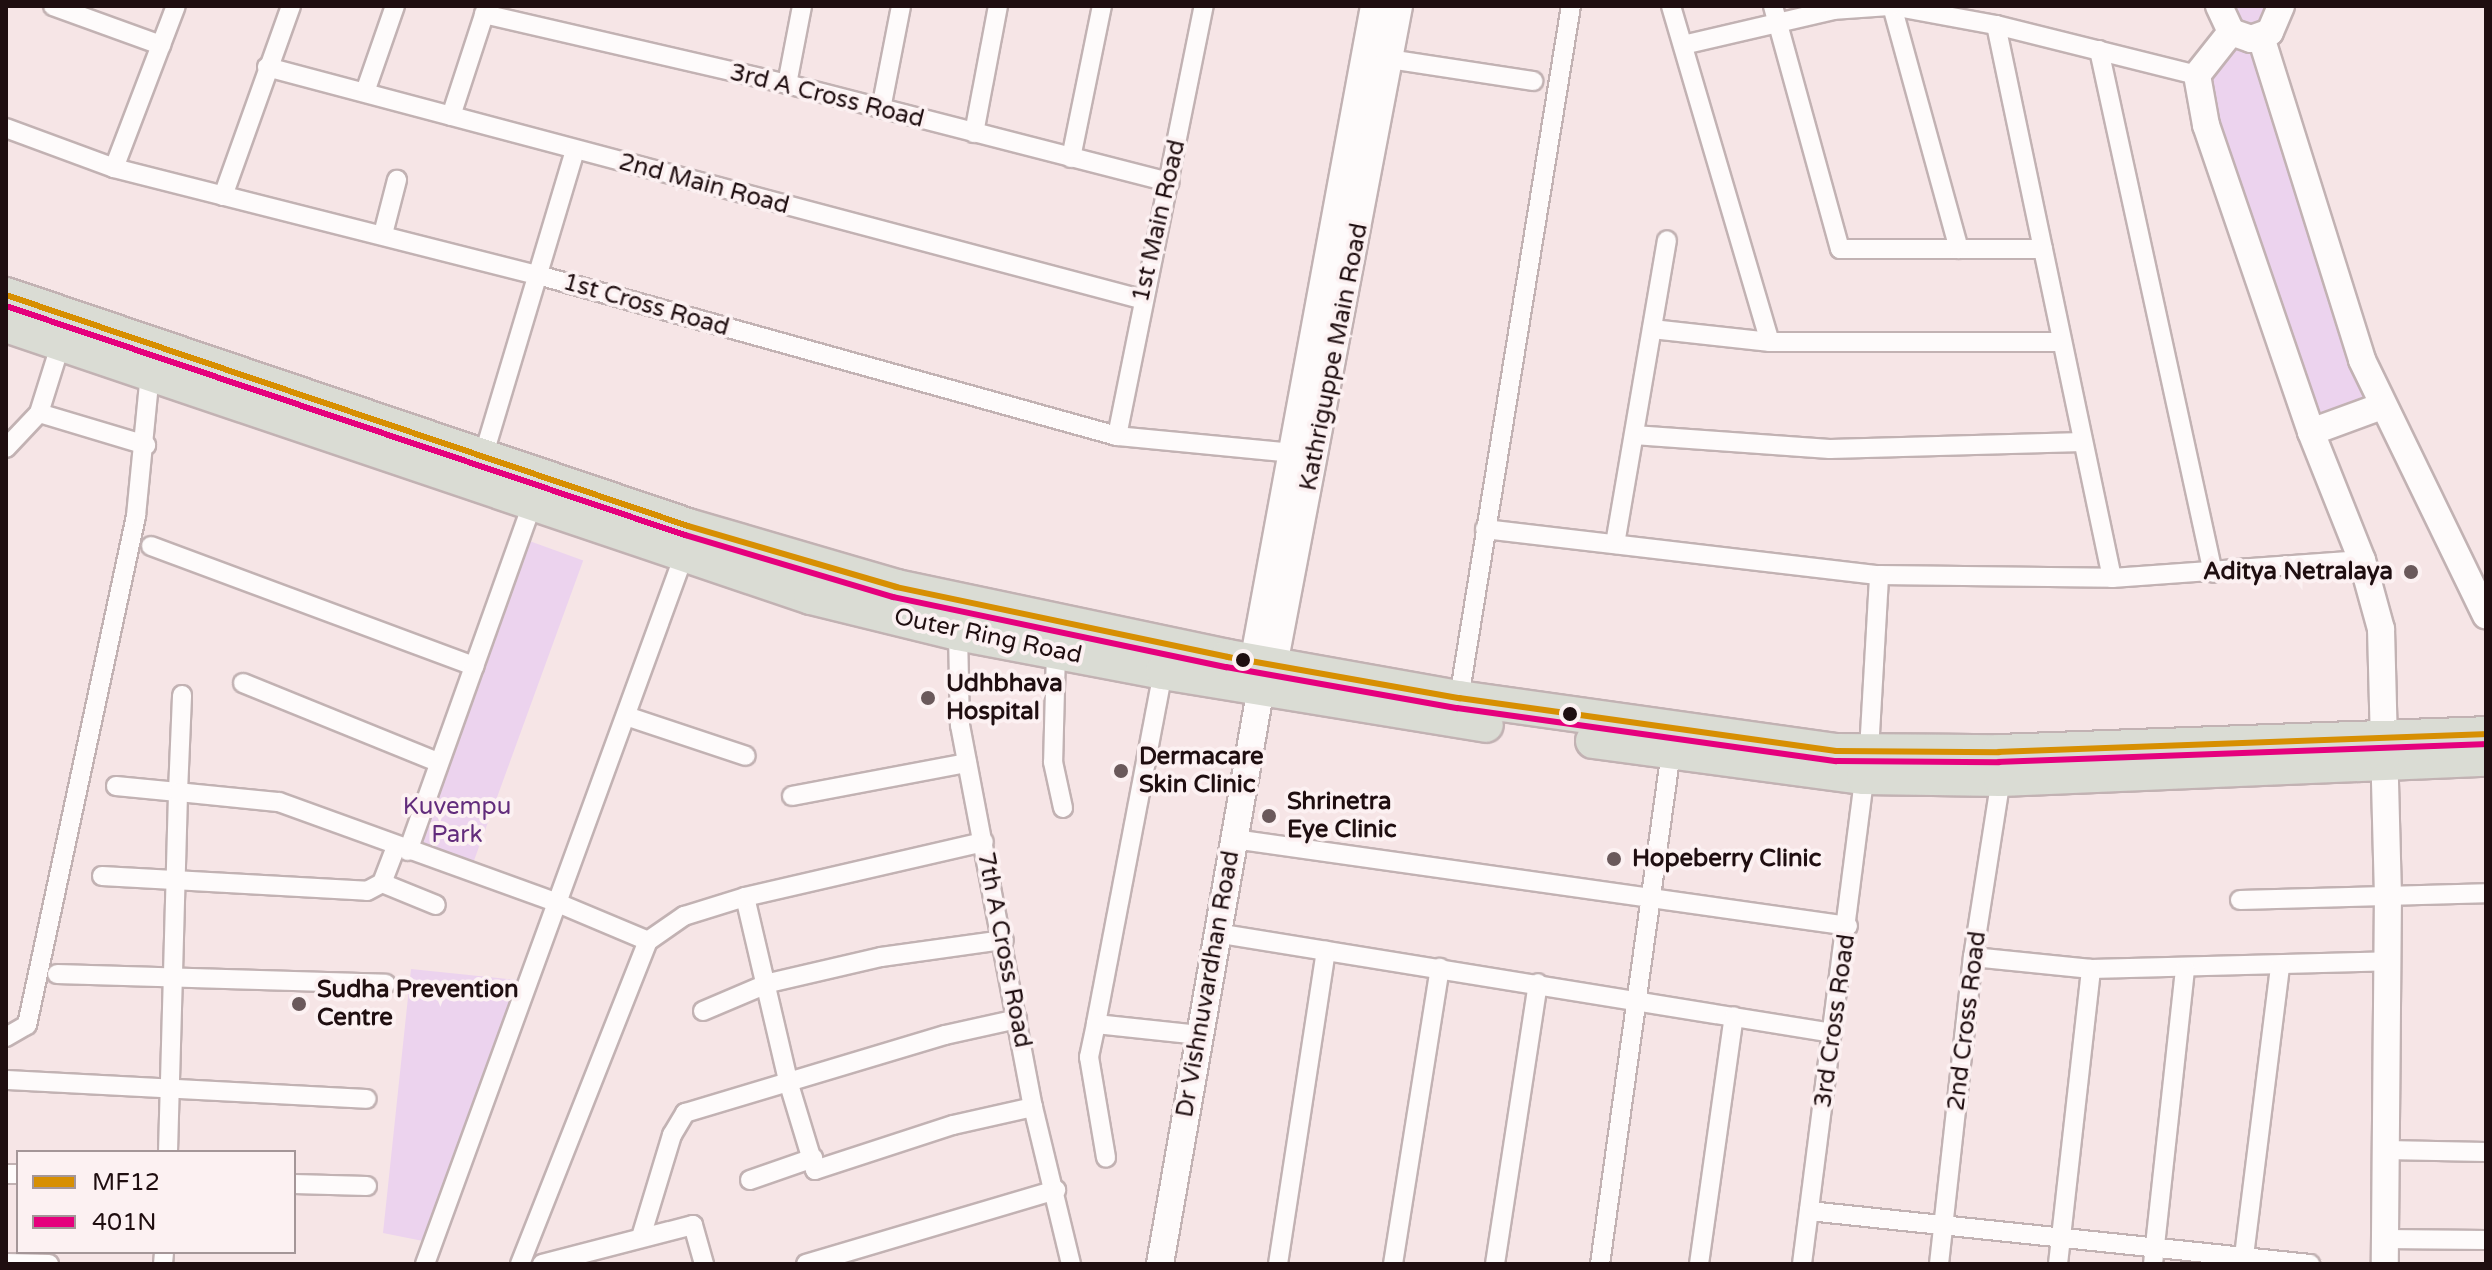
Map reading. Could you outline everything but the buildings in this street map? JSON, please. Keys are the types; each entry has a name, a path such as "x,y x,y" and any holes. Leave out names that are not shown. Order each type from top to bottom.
{"highway":[{"name":"Outer Ring Road","path":"6,295 688,526 896,587 1260,681 1671,752 1866,764 2001,779 2386,754 2486,734"},
{"name":"Outer Ring Road","path":"6,325 811,597 958,633 1163,672 1459,698 1836,751 1866,764 2386,754 2486,759"}],"street":[{"path":"53,6 161,45"},
{"path":"114,168 176,6"},
{"path":"223,196 291,6"},
{"path":"365,92 395,6"},
{"path":"787,84 802,6"},
{"path":"881,109 901,6"},
{"path":"974,133 998,6"},
{"path":"1071,158 1102,6"},
{"name":"1st Main Road","path":"1117,436 1141,299 1170,182 1204,6"},
{"name":"Kathriguppe Main Road","path":"1260,681 1292,453 1374,6"},
{"name":"Kathriguppe Main Road","path":"1260,681 1399,6"},
{"path":"1459,698 1571,6"},
{"path":"1671,6 1770,342"},
{"path":"1683,45 1775,13 1892,6 1996,25 2197,75"},
{"path":"1892,6 1959,249"},
{"path":"2219,6 2231,32"},
{"path":"2261,37 2277,23 2281,6"},
{"path":"451,116 486,10"},
{"name":"3rd A Cross Road","path":"486,10 1170,182"},
{"path":"1775,13 1840,249 2043,249"},
{"path":"1996,25 2112,578"},
{"path":"2231,32 2261,37"},
{"path":"2197,75 2231,32"},
{"path":"2261,37 2362,360 2486,615"},
{"path":"2099,50 2213,573"},
{"path":"1389,59 1533,81"},
{"name":"2nd Main Road","path":"267,67 1141,299"},
{"path":"2197,75 2216,162 2311,432 2362,560 2381,629 2389,961 2385,1252 2486,1240"},
{"name":"1st Cross Road","path":"6,128 114,168 538,275 1117,436 1292,453"},
{"path":"483,457 575,150"},
{"path":"383,234 397,180"},
{"path":"1615,544 1667,240"},
{"path":"1652,329 1770,342 2062,342"},
{"path":"6,448 39,413 61,343"},
{"path":"6,1037 27,1025 136,516 146,445 150,374"},
{"path":"2311,432 2382,406"},
{"path":"39,413 146,445"},
{"path":"1634,435 1830,449 2083,442"},
{"path":"102,876 173,884 367,891 382,883 402,849 438,762 533,501"},
{"path":"1485,529 1879,575 2112,578 2362,560"},
{"path":"151,546 474,666"},
{"path":"425,1264 553,901 626,716 684,555"},
{"name":"3rd Cross Road","path":"1802,1264 1848,926 1866,764 1879,575"},
{"name":"7th A Cross Road","path":"958,633 958,695 967,763 1004,940 1033,1107 1056,1190 1071,1264"},
{"path":"1056,651 1053,762 1063,808"},
{"path":"1106,1158 1089,1057 1163,672"},
{"name":"Dr Vishnuvardhan Road","path":"1160,1264 1260,681"},
{"path":"243,683 438,762"},
{"path":"168,1150 173,884 182,695"},
{"path":"626,716 746,756"},
{"path":"1600,1264 1648,897 1671,752"},
{"path":"792,796 967,763"},
{"name":"2nd Cross Road","path":"1939,1264 1973,957 2001,779"},
{"path":"116,786 279,802 402,849 553,901 648,941"},
{"path":"1234,839 1848,926"},
{"path":"520,1264 648,941 684,916 745,897 984,842"},
{"path":"382,883 436,905"},
{"path":"2240,900 2388,892 2486,893"},
{"path":"745,897 769,983 788,1081 815,1170 953,1125 1033,1107"},
{"path":"1216,933 1832,1033"},
{"path":"703,1011 769,983 881,957 1004,940"},
{"path":"1278,1264 1326,951"},
{"path":"1973,957 2091,969 2185,969 2389,961"},
{"path":"2243,1260 2280,966"},
{"path":"1393,1264 1440,968"},
{"path":"2058,1264 2091,969"},
{"path":"2154,1256 2185,969"},
{"path":"57,974 386,984"},
{"path":"1495,1264 1538,983"},
{"path":"1699,1264 1734,1016"},
{"path":"641,1237 680,1117 788,1081 1017,1019"},
{"path":"1096,1024 1199,1035"},
{"path":"6,1080 367,1099"},
{"path":"2386,1150 2486,1152"},
{"path":"750,1180 813,1158"},
{"path":"296,1184 367,1186"},
{"path":"806,1264 1056,1190"},
{"path":"1809,1211 2062,1240 2154,1256 2310,1264"},
{"path":"542,1264 606,1255 641,1237 693,1225 704,1264"},
{"path":"6,1263 49,1264"}],"green space":[{"path":"2220,6 2266,6 2383,403 2308,430 2201,81"},
{"name":"Kuvempu Park","path":"524,539 583,561 472,866 413,844"},
{"path":"411,969 518,980 423,1241 383,1233"}],"transit line":[{"name":"MF12","path":"6,295 688,526 896,587 1228,657 1459,698 1836,751 1999,752 2486,734"},
{"name":"401N","path":"6,306 685,535 893,597 1226,667 1457,708 1836,761 1999,762 2486,744"}],"place":[{"name":"Aditya Netralaya","path":"2411,572"},
{"name":"Udhbhava Hospital","path":"928,698"},
{"name":"Dermacare Skin Clinic","path":"1121,771"},
{"name":"Shrinetra Eye Clinic","path":"1269,816"},
{"name":"Hopeberry Clinic","path":"1614,859"},
{"name":"Sudha Prevention Centre","path":"299,1004"}]}
